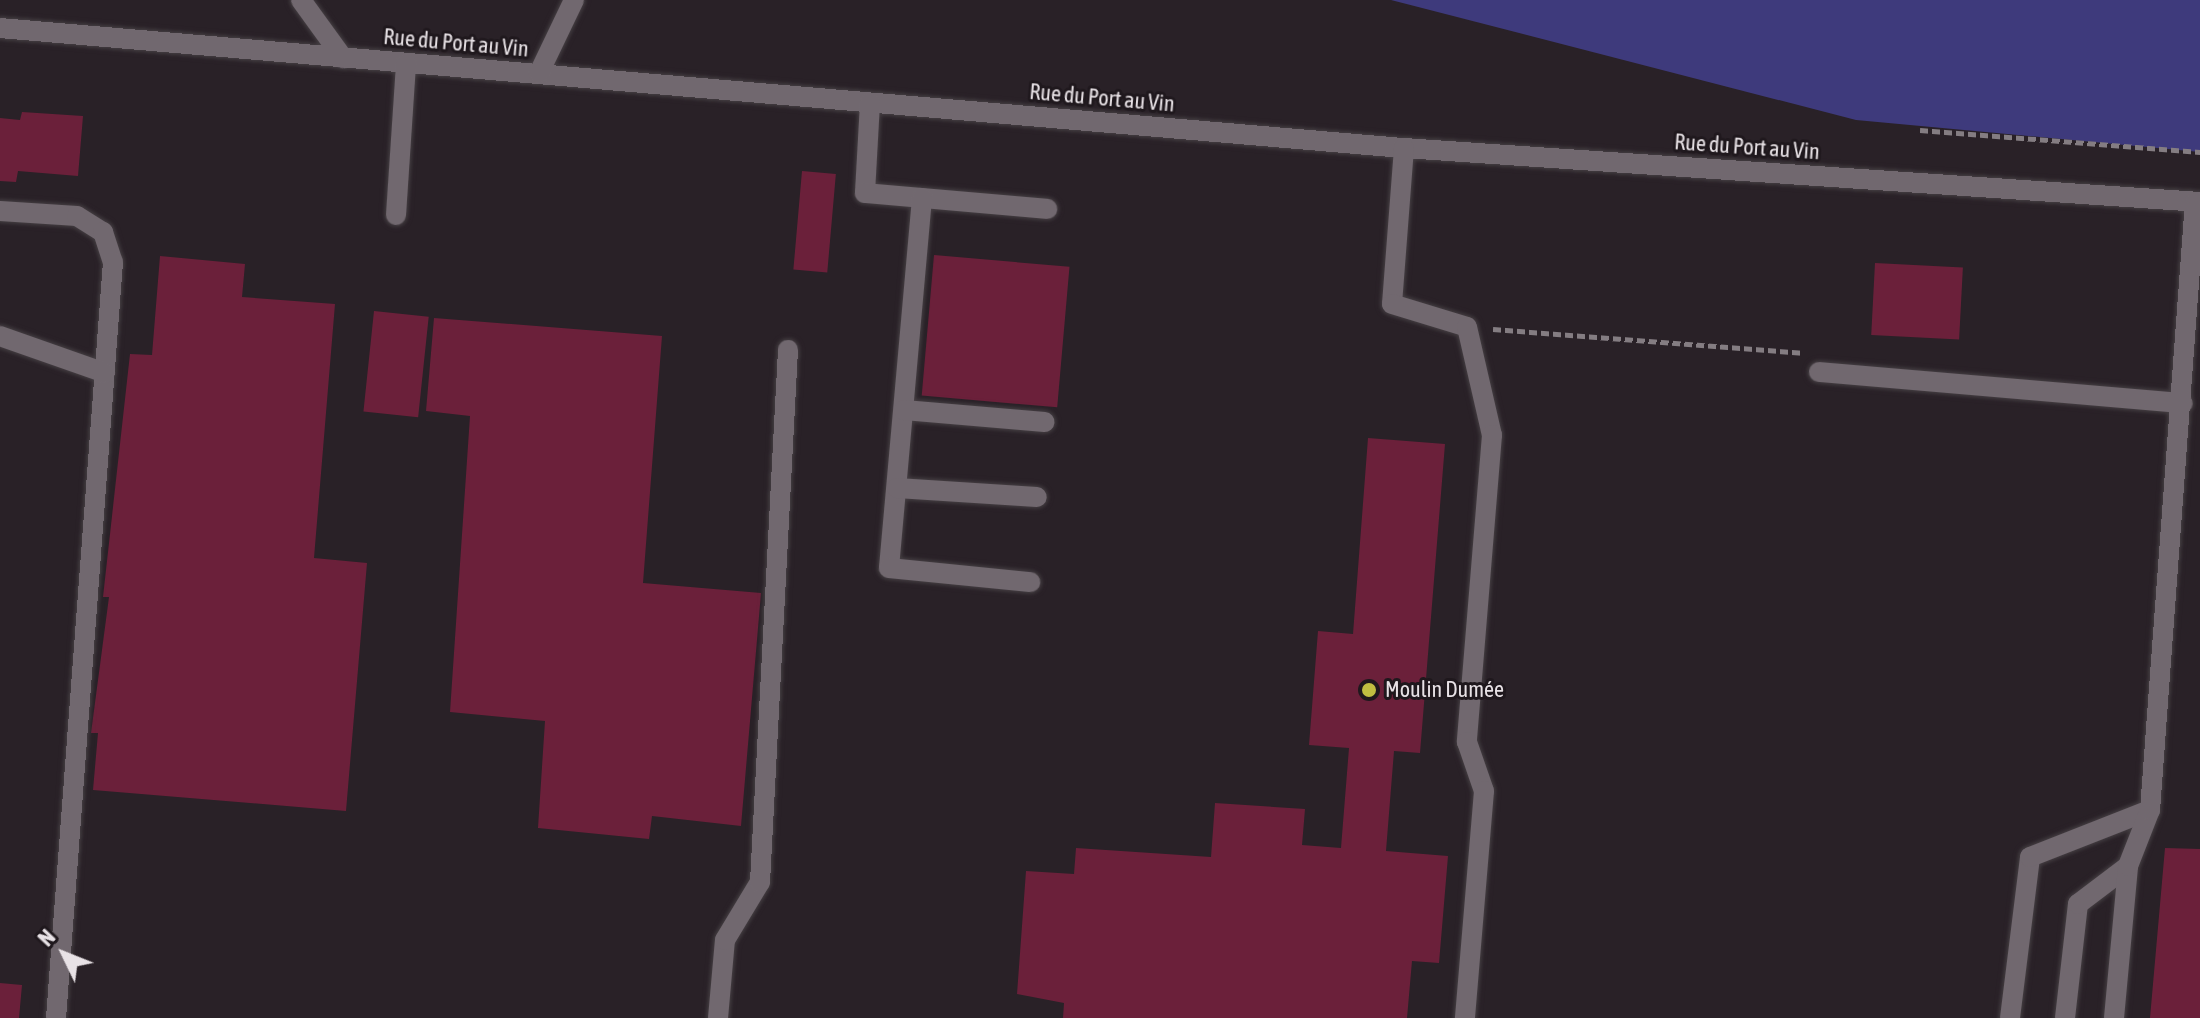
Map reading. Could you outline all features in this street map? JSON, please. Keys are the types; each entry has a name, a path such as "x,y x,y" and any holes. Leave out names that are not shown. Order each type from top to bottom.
{"street":[{"path":"301,0 343,58"},
{"path":"539,73 574,0"},
{"name":"Rue du Port au Vin","path":"0,28 1404,148 2197,202"},
{"path":"396,215 406,63"},
{"path":"870,103 865,193 1047,209"},
{"path":"1404,148 1392,304 1467,327 1492,435 1467,742 1484,791 1465,1018"},
{"path":"922,198 889,568 1030,582"},
{"path":"2114,1018 2128,866 2150,810 2197,202"},
{"path":"0,211 77,216 103,232 113,262 56,1018"},
{"path":"0,336 105,373"},
{"path":"718,1018 725,940 760,882 788,350"},
{"path":"1819,372 2183,403"},
{"path":"904,410 1044,422"},
{"path":"897,488 1037,497"},
{"path":"2010,1018 2030,857 2150,810"},
{"path":"2065,1018 2078,904 2128,866"}],"path":[{"path":"1920,130 2200,152"}],"shaded area":[{"path":"1391,0 2200,0 2200,152 1856,120"}],"building":[{"path":"22,112 83,116 78,176 18,171 16,182 0,181 0,118 20,120"},
{"path":"802,171 836,174 827,273 793,270"},
{"path":"934,255 1069,267 1057,407 922,395"},
{"path":"160,256 245,264 242,297 335,304 314,558 367,563 346,811 93,790 98,733 91,733 109,597 103,597 130,354 152,355"},
{"path":"1875,263 1963,268 1959,340 1871,335"},
{"path":"374,311 429,317 418,417 363,411"},
{"path":"434,318 662,336 643,583 761,593 741,826 652,816 649,839 538,828 545,721 450,712 470,416 426,411"},
{"name":"Moulin Dumée","path":"1368,438 1445,444 1420,753 1394,751 1386,851 1448,856 1439,963 1412,961 1407,1018 1063,1018 1064,1003 1017,994 1026,871 1074,874 1076,848 1211,857 1215,803 1305,809 1302,845 1341,848 1349,748 1309,745 1318,631 1353,634"},
{"path":"2165,848 2200,849 2200,1018 2150,1018"},
{"path":"0,983 22,985 19,1018 0,1018"}],"place":[{"name":"Moulin Dumée","path":"1369,690"}]}
